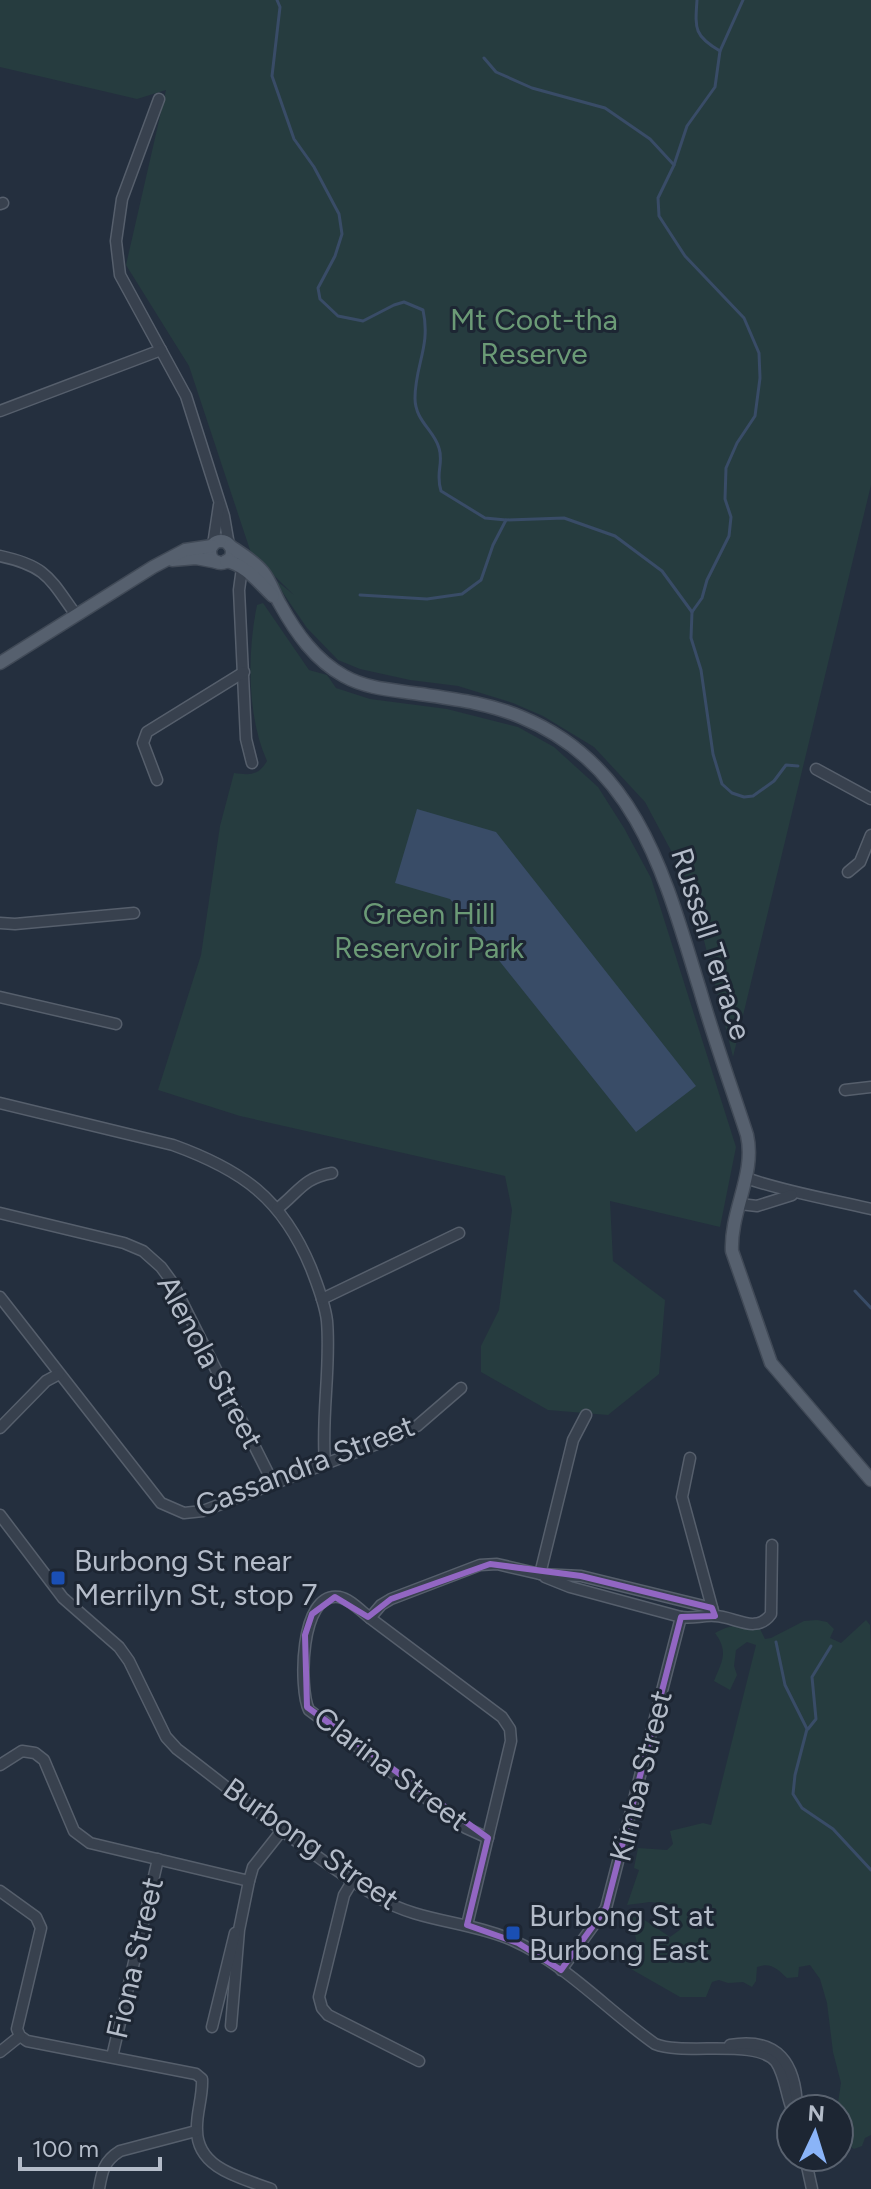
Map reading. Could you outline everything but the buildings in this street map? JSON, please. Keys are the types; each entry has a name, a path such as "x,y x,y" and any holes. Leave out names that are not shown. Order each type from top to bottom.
{"main road":[{"path":"0,663 188,549 213,546 223,541 230,545 232,555 222,562 212,556 213,546"},
{"name":"Russell Terrace","path":"230,545 244,562 269,581 278,602"},
{"name":"Russell Terrace","path":"164,561 192,558 244,562"},
{"path":"244,562 255,570 254,578"},
{"name":"Russell Terrace","path":"254,578 278,602 312,651 343,676 374,688 471,701 523,717 571,746 614,786 642,827 670,892 747,1135 750,1156 732,1236 732,1251 766,1353 871,1480"}],"street":[{"path":"159,99 122,199 116,241 120,275 186,396 230,545"},
{"path":"0,411 161,350"},
{"path":"213,546 220,503"},
{"path":"0,556 25,561 53,580 76,615"},
{"path":"244,562 239,588 246,744 252,763"},
{"path":"241,602 254,578"},
{"path":"157,780 143,743 147,732 244,672"},
{"path":"816,769 871,799"},
{"path":"848,872 860,862 871,835"},
{"path":"0,923 134,913"},
{"path":"0,997 116,1024"},
{"path":"845,1090 871,1087"},
{"path":"0,1103 173,1145 197,1154 241,1176 277,1209 302,1247 322,1299 327,1331 325,1463"},
{"path":"277,1209 304,1182 332,1173"},
{"path":"746,1178 783,1190 868,1207"},
{"path":"740,1204 757,1206 787,1196 814,1195"},
{"name":"Alenola Street","path":"0,1213 124,1243 143,1251 161,1267 172,1282 273,1483"},
{"path":"322,1299 459,1233"},
{"name":"Cassandra Street","path":"0,1297 161,1503 184,1513 203,1511 390,1439 417,1426 461,1388"},
{"path":"0,1428 46,1381 59,1374"},
{"path":"540,1574 573,1440 586,1415"},
{"path":"690,1458 682,1497 713,1612"},
{"name":"Burbong Street","path":"0,1515 63,1598 124,1654 166,1737 177,1749 283,1829 353,1880 402,1910 467,1925 518,1943 561,1970 655,2044 671,2048 755,2051 772,2058 789,2093"},
{"path":"467,1925 511,1741 508,1723 370,1618 387,1601 480,1565 497,1564 540,1574 581,1576 750,1624 766,1620 771,1610 772,1545"},
{"path":"540,1574 570,1587 681,1617 698,1618 713,1612"},
{"name":"Clarina Street","path":"370,1618 338,1597 325,1600 314,1611 305,1635 307,1707 466,1828 488,1838"},
{"name":"Kimba Street","path":"561,1970 606,1908 681,1617"},
{"path":"0,1765 22,1751 35,1753 44,1760 74,1831 90,1843 249,1881"},
{"path":"231,2026 241,1920 249,1881 253,1867 283,1829"},
{"name":"Fiona Street","path":"112,2057 158,1859"},
{"path":"353,1880 344,1895 319,1997 322,2008 328,2015 419,2061"},
{"path":"0,1891 36,1917 41,1928 17,2029 20,2036 27,2041 196,2074 202,2079 196,2131 204,2155 215,2166 271,2189"},
{"path":"212,2027 231,1944 241,1920"},
{"path":"0,2052 20,2036"},
{"path":"99,2189 103,2167 109,2158 120,2151 196,2131"}],"highlighted area":[{"path":"490,1564 581,1576 712,1608 715,1616 681,1617 606,1908 561,1970 518,1943 467,1925 488,1838 307,1707 305,1635 312,1614 335,1597 368,1617 391,1599"}],"green space":[{"name":"Mt Coot-tha Reserve","path":"0,0 871,0 871,485 733,1057 691,888 645,802 594,747 543,716 513,703 458,686 360,669 338,660 307,628 272,577 294,595 251,553 189,366 126,265 166,90 137,99 0,67"},
{"name":"Green Hill Reservoir Park","path":"263,603 309,670 327,675 336,688 370,699 447,709 518,727 554,747 598,787 651,878 736,1147 720,1227 610,1201 613,1261 665,1300 659,1374 608,1415 548,1410 481,1372 481,1346 499,1310 512,1210 505,1176 240,1116 158,1090 201,955 220,826 234,773 253,773 267,761 252,705 250,664 257,605"},
{"path":"866,1620 870,1625 871,2135 865,2138 862,2146 855,2149 855,2093 839,2093 841,2083 833,2052 827,2003 820,1979 810,1965 799,1967 798,1977 787,1978 774,1967 757,1967 756,1981 752,1987 743,1982 719,1980 712,1982 706,1997 680,1997 631,1969 637,1943 633,1927 623,1924 621,1917 640,1917 670,1937 681,1929 676,1905 650,1902 627,1905 639,1870 634,1868 638,1848 667,1850 673,1844 670,1831 703,1823 711,1825 756,1645 747,1642 736,1650 734,1666 737,1675 730,1690 714,1681 723,1651 715,1633 731,1626 753,1626 759,1627 765,1639 804,1621 827,1622 834,1629 830,1638 841,1643"}],"water":[{"path":"417,809 496,832 696,1086 636,1132 450,899 395,883"}],"waterway":[{"path":"277,0 280,7 272,76 294,139 314,167 339,214 342,234 335,256 318,288 320,299 338,316 363,321 404,302 423,310 425,334 415,398 418,413 439,448 441,491 485,518 506,520"},
{"path":"697,0 698,31 705,41 720,51 715,87 687,126 674,165 658,198 659,216 685,256 744,318 759,353 760,378 755,416 737,443 726,468 725,499 731,517 729,536 707,580 702,598 692,612 691,638 701,670 713,754 722,784 732,793 753,796 774,781 786,765 798,766"},
{"path":"720,51 743,0"},
{"path":"484,58 496,72 532,88 605,108 650,139 674,165"},
{"path":"360,595 427,599 462,594 481,580 506,520 564,518 615,536 662,571 692,612"},
{"path":"855,1291 871,1308"},
{"path":"776,1642 785,1685 807,1729 793,1794 802,1808 833,1829 871,1870"},
{"path":"808,1729 816,1719 812,1677 831,1646"}],"place":[{"name":"Burbong St near Merrilyn St, stop 7","path":"58,1578"},
{"name":"Burbong St at Burbong East","path":"513,1933"}]}
